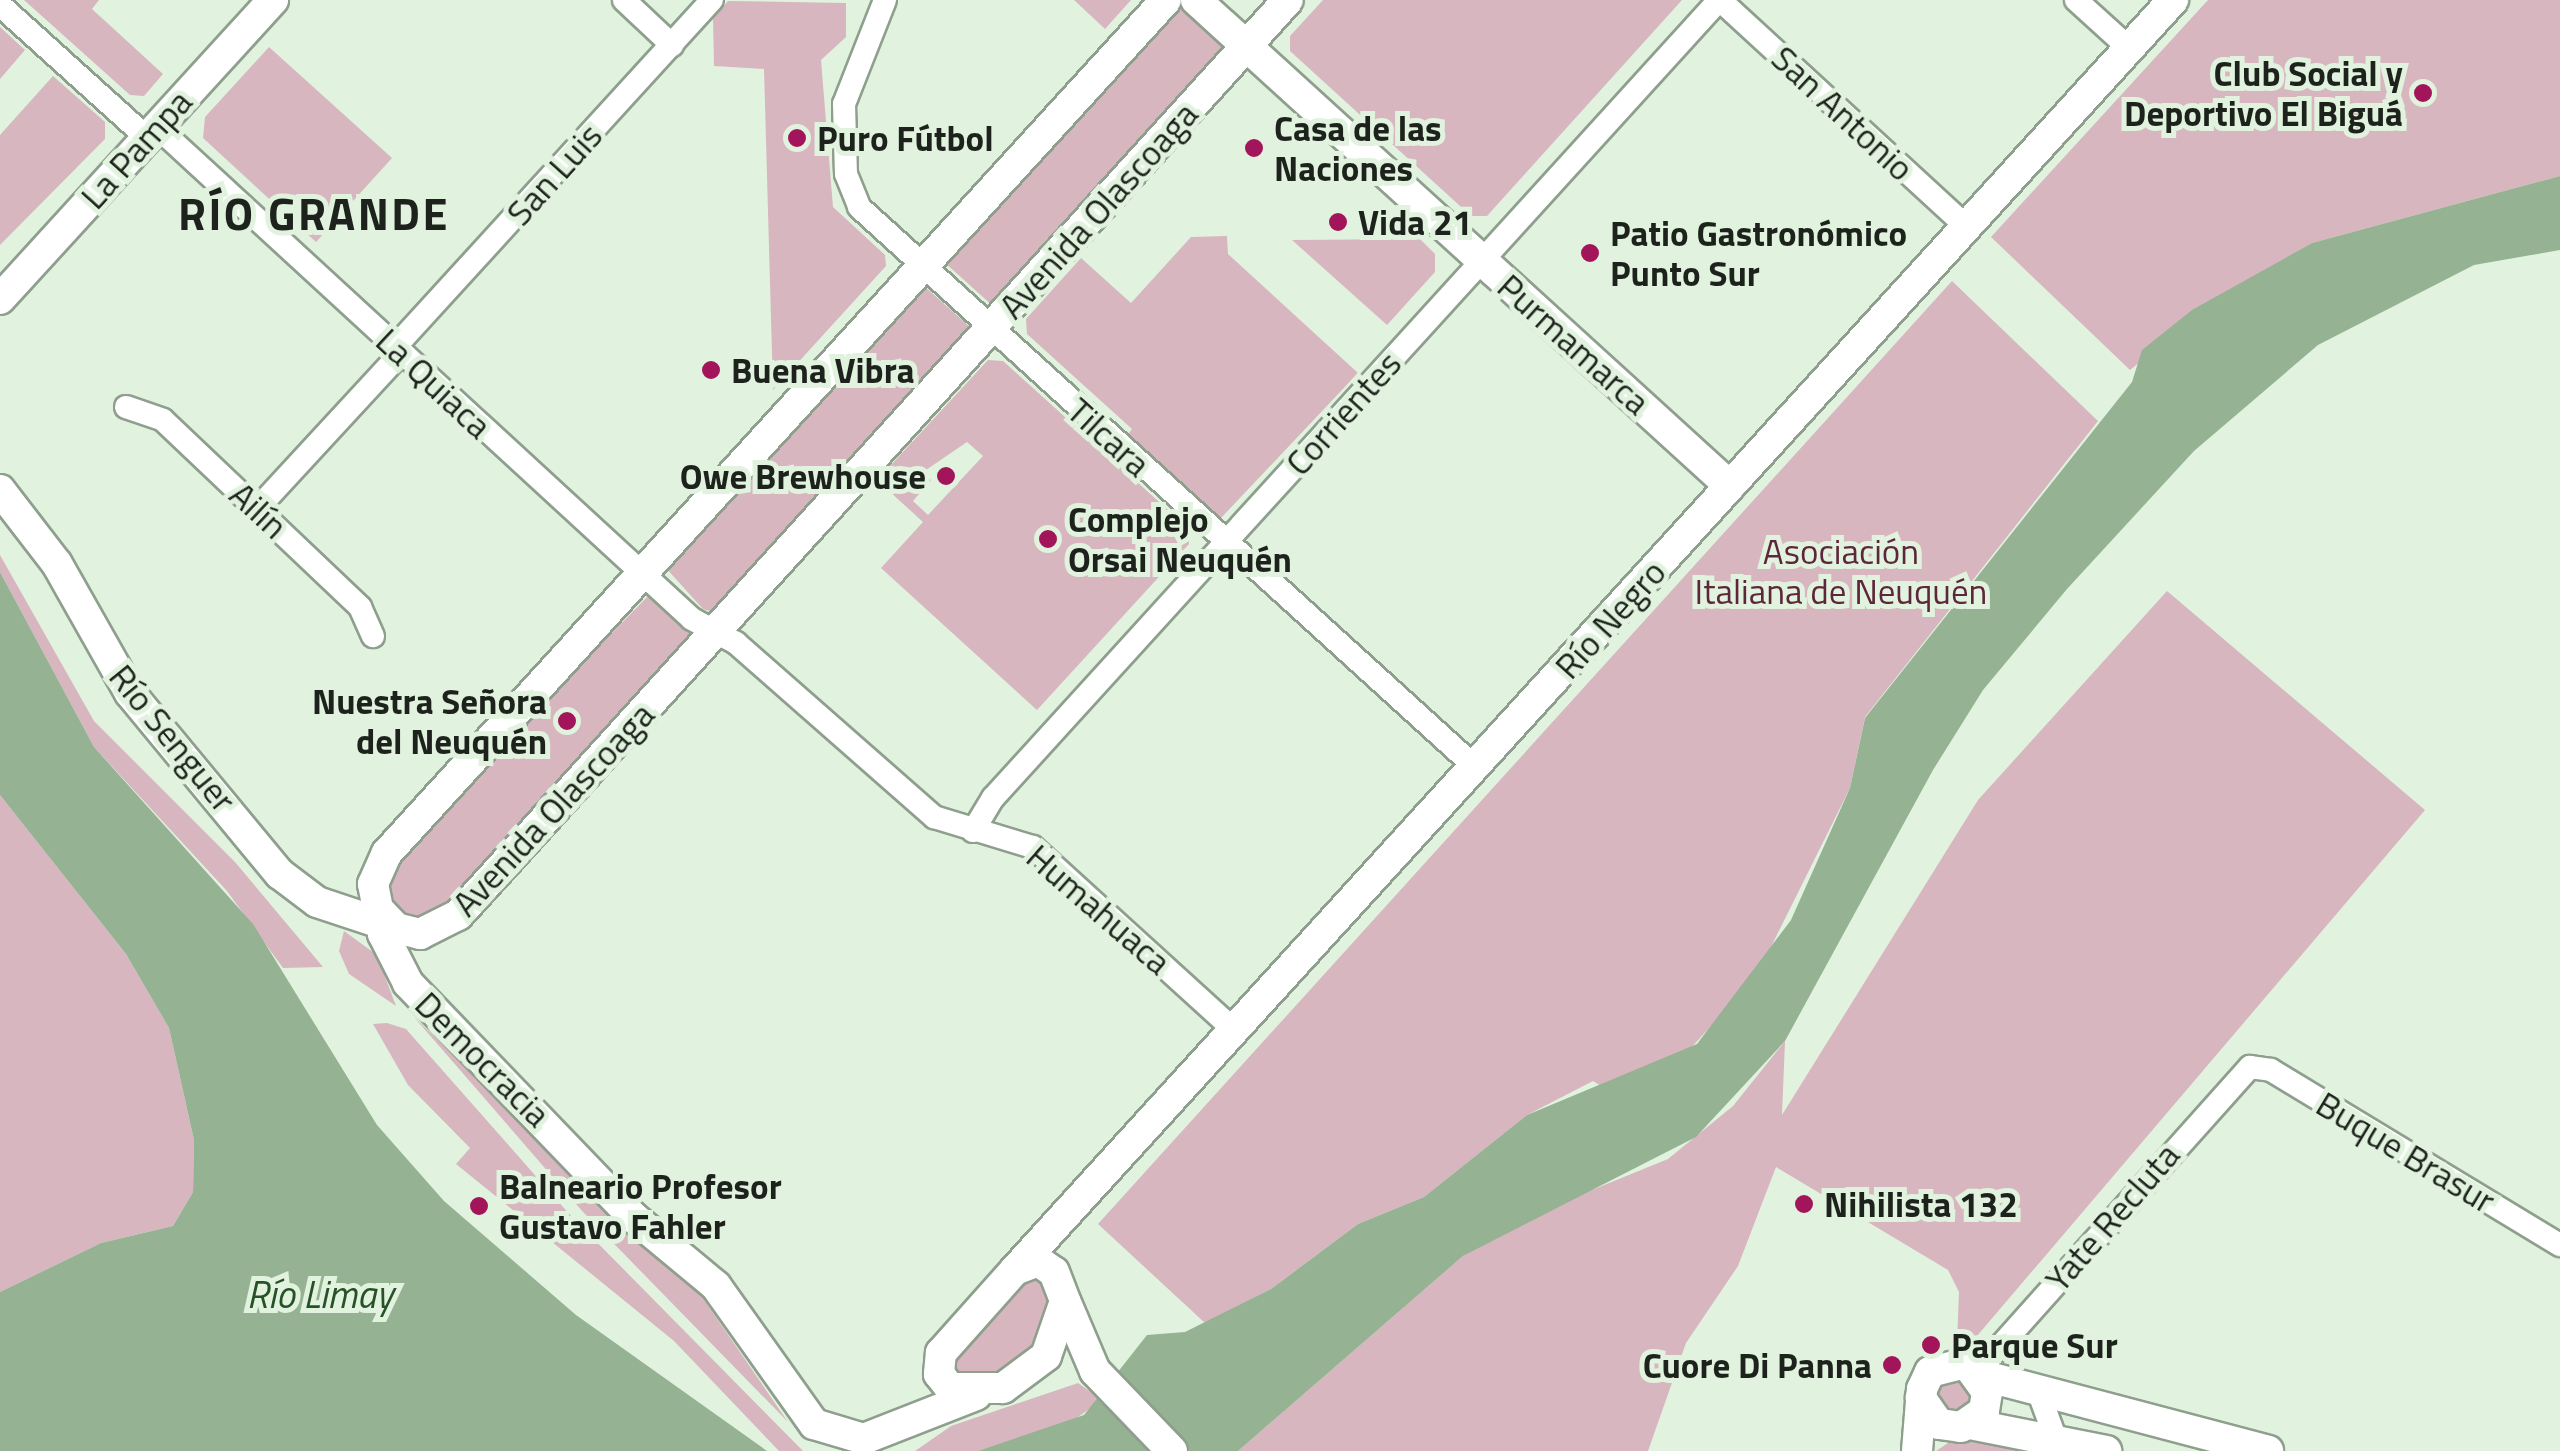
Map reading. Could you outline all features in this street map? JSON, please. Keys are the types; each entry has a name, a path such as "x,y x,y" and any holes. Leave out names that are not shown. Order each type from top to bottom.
{"main road":[{"name":"La Pampa","path":"3,289 273,0"},
{"path":"384,920 373,884 387,853 1166,0"},
{"name":"Purmamarca","path":"1196,0 1730,486"},
{"name":"Avenida Olascoaga","path":"384,920 431,933 458,915 1288,0"},
{"name":"Río Negro","path":"1087,1194 1066,1239 1064,1295 1055,1342 1025,1376 976,1395 950,1388 938,1359 1014,1270 2173,0"},
{"name":"Río Senguer","path":"0,490 57,564 130,694 280,874 317,902 384,920"},
{"name":"Democracia","path":"384,920 417,993 634,1218 716,1286 814,1424 864,1439 976,1395"},
{"path":"1014,1270 1038,1261 1064,1295 1100,1376 1172,1451"},
{"path":"1025,1376 1071,1366 1100,1376"},
{"path":"1917,1451 1921,1398 1938,1366 1979,1373 2040,1396 2268,1451"},
{"path":"1926,1451 1966,1426 1987,1402 1979,1373"},
{"path":"1921,1398 1940,1424 2106,1451"}],"street":[{"path":"624,0 672,45"},
{"name":"San Luis","path":"257,509 712,0"},
{"name":"Tilcara","path":"885,0 848,82 846,174 859,206 1474,767"},
{"name":"San Antonio","path":"1720,0 1967,226"},
{"name":"Corrientes","path":"973,831 1226,542 1720,0"},
{"path":"2076,0 2129,48"},
{"name":"La Quiaca","path":"0,5 398,350 642,574 716,631"},
{"name":"Ailín","path":"126,407 156,414 360,607 374,636"},
{"name":"Humahuaca","path":"716,631 922,810 973,831 1033,847 1235,1031"},
{"name":"Buque Brasur","path":"2250,1067 2271,1070 2560,1245"},
{"name":"Yate Recluta","path":"1979,1373 2250,1067"},
{"path":"2040,1396 2059,1445"}],"green space":[{"path":"24,0 99,0 92,9 163,74 144,96 130,95"},
{"path":"1074,0 1131,0 1105,29"},
{"path":"1323,0 1682,0 1487,216 1471,216 1290,51 1290,36"},
{"path":"2208,0 2560,0 2560,176 2312,243 2227,292 2130,370 1991,237"},
{"name":"Puro Fútbol","path":"728,1 846,3 846,37 821,60 833,207 885,255 886,266 773,390 764,69 714,66 713,18"},
{"path":"1179,4 1228,48 995,308 945,263"},
{"path":"0,27 25,50 0,79"},
{"path":"269,47 392,158 316,242 203,138 205,117"},
{"path":"53,76 105,122 105,139 0,245 0,135"},
{"path":"1227,236 1228,254 1358,373 1221,518 1126,437 1132,429 1027,334 1026,319 1081,258 1131,303 1191,237"},
{"path":"1420,239 1435,254 1435,272 1387,325 1292,240"},
{"name":"Asociación Italiana de Neuquén","path":"1952,281 2098,421 1865,717 1850,788 1756,977 1689,1050 1601,1086 1593,1081 1527,1115 1424,1197 1358,1224 1271,1289 1205,1323 1098,1224"},
{"path":"923,285 971,328 713,612 703,609 665,567"},
{"name":"Complejo Orsai Neuquén","path":"988,360 1003,361 1188,528 1189,544 1037,710 881,568 923,522 877,480","holes":["967,442 983,456 928,515 913,501 931,480 923,472"]},
{"path":"0,555 94,721 235,862 323,967 283,968 227,891 94,747 0,572"},
{"path":"2167,591 2425,810 1971,1343 1957,1342 1959,1292 1948,1270 1776,1167 1738,1266 1686,1343 1648,1451 1238,1451 1463,1256 1533,1214 1668,1159 1733,1106 1785,1041 1782,1115 1978,800"},
{"path":"651,593 693,635 444,918 407,920 385,899 389,861"},
{"path":"0,795 126,954 169,1028 194,1140 193,1192 173,1226 101,1243 0,1292"},
{"path":"344,931 377,955 396,1006 349,974 339,951"},
{"path":"414,1017 700,1294 788,1422 583,1212"},
{"path":"387,1023 406,1029 571,1216 803,1451 779,1451 674,1341 456,1164 470,1148 408,1085 373,1024"},
{"path":"1023,1273 1040,1275 1054,1310 1026,1362 968,1387 945,1362"},
{"path":"1956,1373 1975,1397 1965,1413 1940,1409 1934,1390"},
{"path":"1078,1383 1102,1400 1068,1424 978,1451 915,1451 951,1426"},
{"path":"1957,1437 2049,1451 1936,1451"}],"water":[{"path":"2560,176 2560,250 2474,265 2318,345 2194,451 2067,589 1983,690 1933,770 1785,1041 1696,1137 1463,1256 1238,1451 978,1451 1084,1415 1147,1335 1185,1332 1271,1289 1358,1224 1424,1197 1527,1115 1697,1044 1791,920 1850,788 1865,718 2132,382 2142,350 2192,310 2312,243"},
{"name":"Río Limay","path":"0,572 94,747 253,924 377,1125 444,1201 576,1315 767,1451 0,1451 0,1292 101,1243 173,1226 193,1192 194,1140 169,1028 126,954 0,795"}],"place":[{"name":"Club Social y Deportivo El Biguá","path":"2423,93"},
{"name":"Puro Fútbol","path":"797,138"},
{"name":"Casa de las Naciones","path":"1254,148"},
{"name":"Vida 21","path":"1338,222"},
{"name":"Patio Gastronómico Punto Sur","path":"1590,253"},
{"name":"Buena Vibra","path":"711,370"},
{"name":"Owe Brewhouse","path":"946,476"},
{"name":"Complejo Orsai Neuquén","path":"1048,539"},
{"name":"Nuestra Señora del Neuquén","path":"567,721"},
{"name":"Nihilista 132","path":"1804,1204"},
{"name":"Balneario Profesor Gustavo Fahler","path":"479,1206"},
{"name":"Parque Sur","path":"1931,1345"},
{"name":"Cuore Di Panna","path":"1892,1365"}],"district":[{"name":"RÍO GRANDE","path":"314,214"}]}
